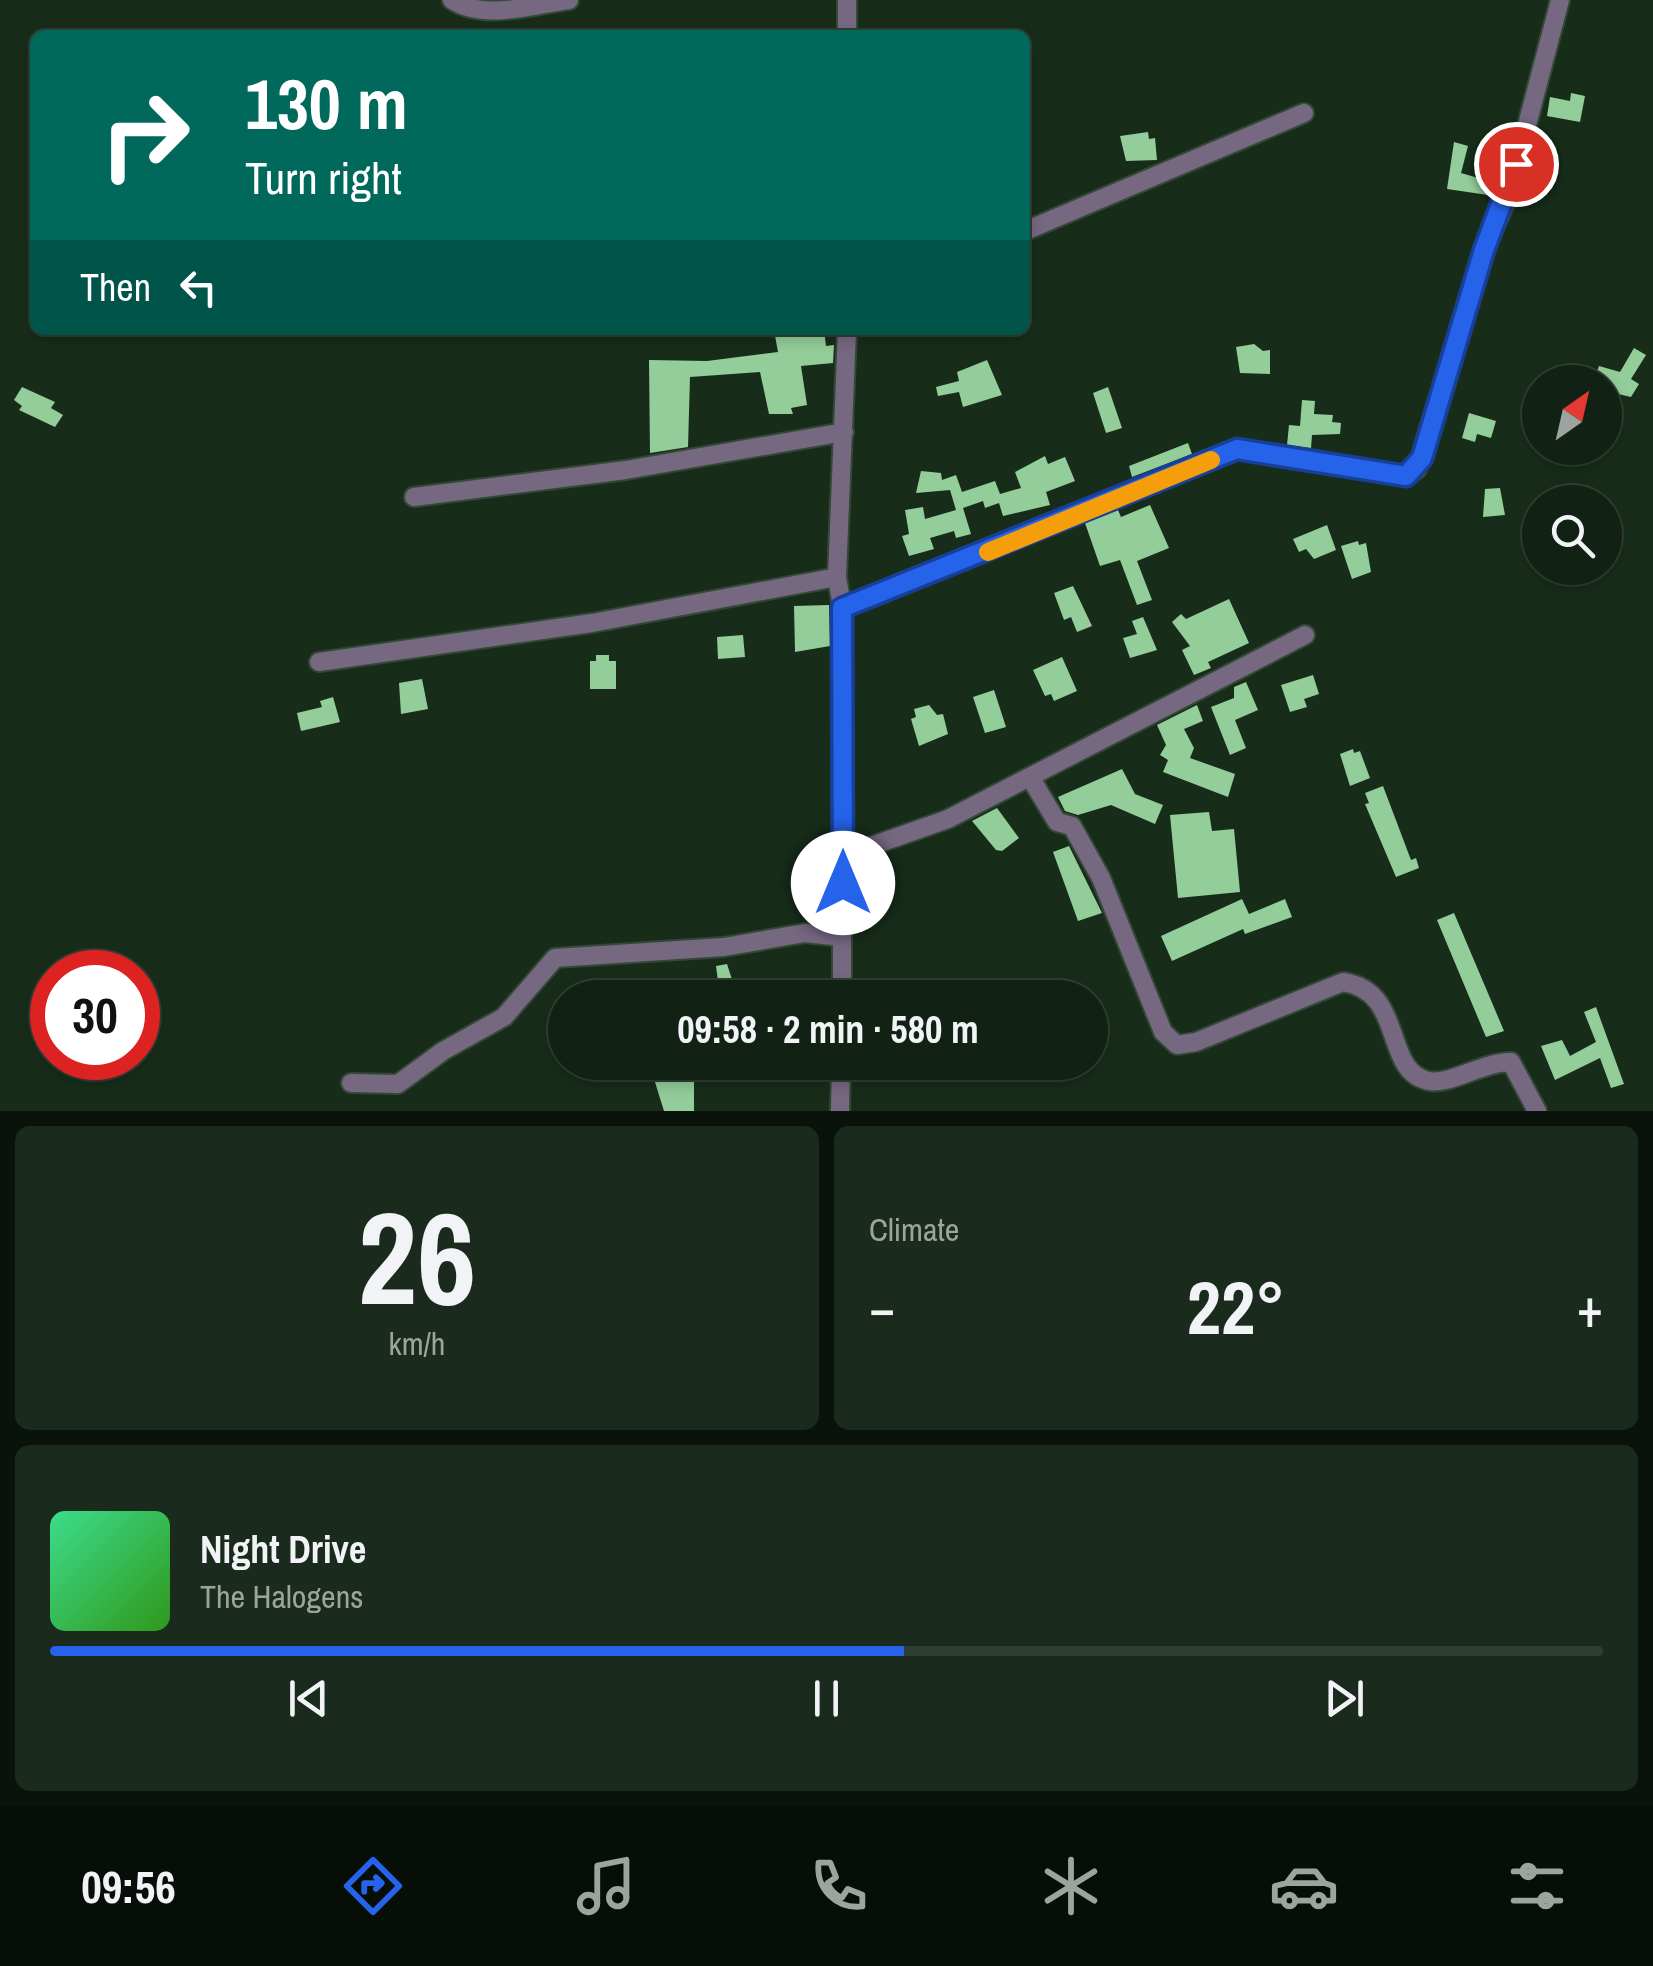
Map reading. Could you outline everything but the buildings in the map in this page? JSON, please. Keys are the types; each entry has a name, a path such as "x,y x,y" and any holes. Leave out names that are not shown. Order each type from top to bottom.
{"street":[{"path":"452,0 466,9 500,10 570,0"},
{"path":"847,0 847,30"},
{"path":"842,608 1237,449 1406,476 1417,469 1484,250 1508,197 1560,0"},
{"path":"1030,229 1304,114"},
{"path":"842,980 842,608 837,577 847,335"},
{"path":"414,496 626,470 844,432"},
{"path":"319,662 592,623 837,577"},
{"path":"843,856 948,819 1305,636"},
{"path":"1030,777 1057,822 1072,826 1101,878 1164,1032 1177,1046 1196,1042 1343,982 1364,986 1380,1001 1406,1068 1428,1080 1438,1080 1488,1062 1512,1062 1537,1111"},
{"path":"351,1083 398,1084 442,1052 504,1017 555,958 724,947 805,934 842,938"},
{"path":"840,1111 841,1080"}],"slow traffic":[{"path":"988,552 1211,460"}],"route":[{"path":"843,883 842,608 1237,449 1406,476 1417,469 1484,250 1508,197 1516,164"}]}
